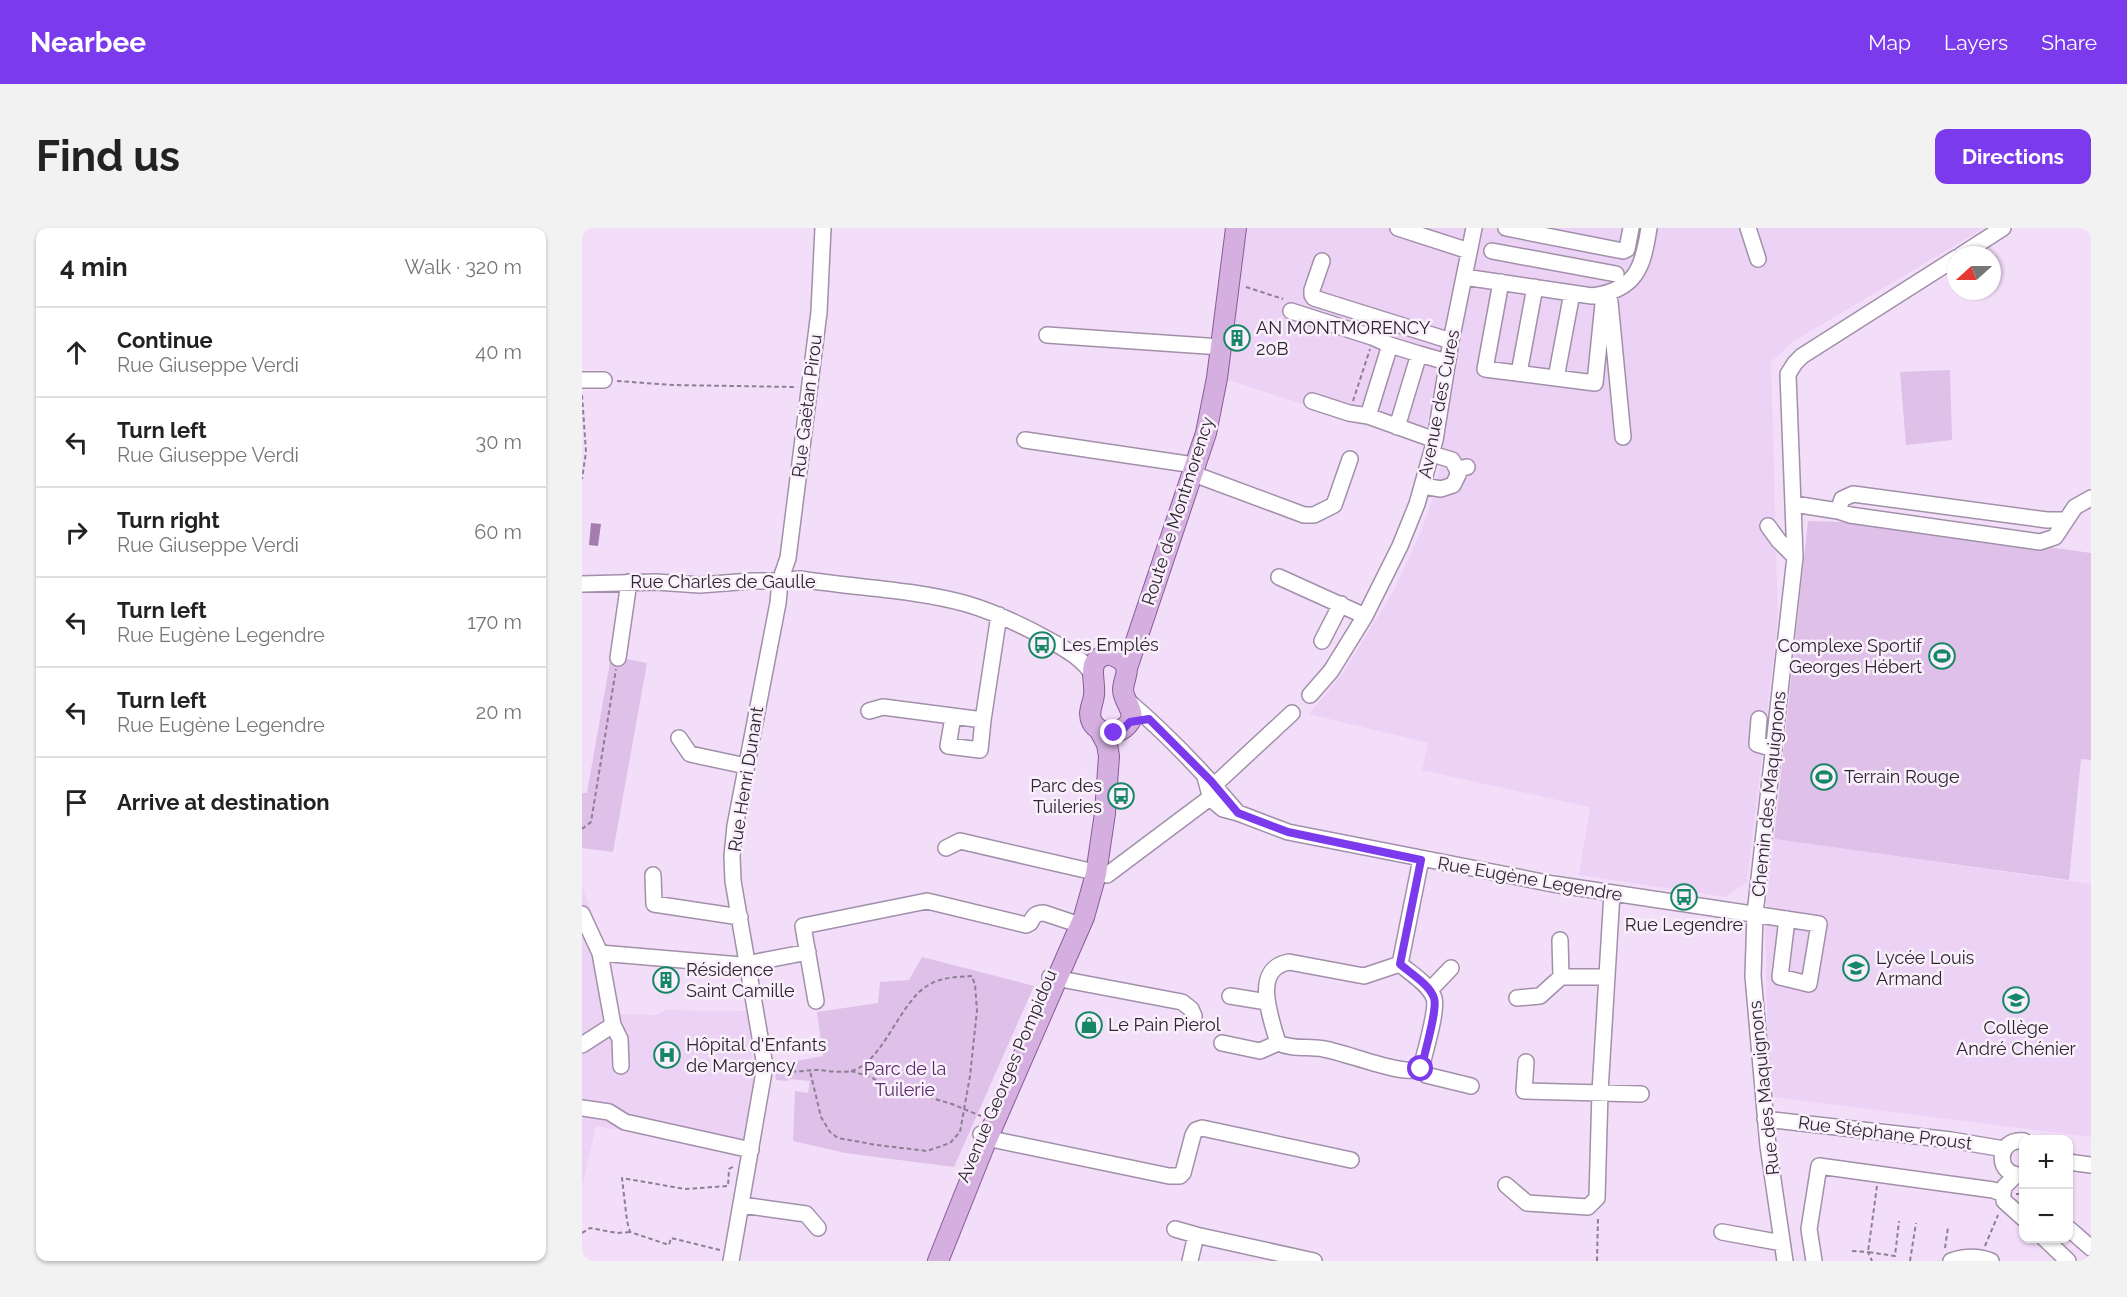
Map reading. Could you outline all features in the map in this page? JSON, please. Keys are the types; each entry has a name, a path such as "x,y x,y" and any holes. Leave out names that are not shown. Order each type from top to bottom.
{"main road":[{"name":"Route de Montmorency","path":"1126,699 1123,689 1127,668 1210,415 1236,228"},
{"name":"Route de Montmorency","path":"1105,656 1127,638 1143,616"},
{"path":"1093,676 1095,664 1105,656 1122,660 1127,668"},
{"name":"Avenue Georges Pompidou","path":"930,1261 1077,924 1096,874 1105,813 1109,756 1107,744 1100,730 1092,722 1090,712 1095,693 1093,676"},
{"name":"Avenue Georges Pompidou","path":"1105,813 1134,724 1126,699"},
{"path":"1100,730 1114,733 1134,724"},
{"name":"Avenue Georges Pompidou","path":"938,1261 986,1130"}],"street":[{"name":"Rue Gaëtan Pirou","path":"780,582 788,558 819,312 823,228"},
{"path":"1398,228 1469,251"},
{"name":"Avenue des Cures","path":"1310,695 1331,671 1365,616 1400,546 1423,486 1434,447 1447,362 1473,228"},
{"path":"1506,228 1623,251 1627,249 1630,228"},
{"path":"1464,277 1592,296 1607,294 1636,275 1649,228"},
{"path":"1748,228 1758,259"},
{"path":"1975,246 2003,228"},
{"path":"1552,263 1557,238"},
{"path":"1492,251 1616,274"},
{"path":"1322,261 1312,291 1314,298 1451,341"},
{"name":"Chemin des Maquignons","path":"1755,914 1795,556 1788,374 1802,356 1947,264"},
{"path":"1501,282 1485,369 1595,383 1607,294"},
{"path":"1519,373 1535,287"},
{"path":"1556,378 1572,293"},
{"path":"1607,294 1623,437"},
{"path":"1291,316 1388,349 1447,362"},
{"path":"1047,335 1221,347"},
{"path":"1368,417 1388,349"},
{"path":"1397,427 1419,354"},
{"path":"582,380 604,380"},
{"path":"1312,401 1397,427 1434,447 1462,468 1453,485 1441,489 1423,486"},
{"path":"1025,440 1193,469 1304,515 1324,512 1334,505 1350,459"},
{"path":"1839,508 1842,499 1853,494 2047,520 2065,520"},
{"path":"1794,504 1839,508 1850,515 2040,542 2055,537 2075,507 2091,498"},
{"path":"1768,526 1779,541 1795,556"},
{"path":"1278,577 1365,616"},
{"name":"Rue Charles de Gaulle","path":"582,584 629,582 700,585 800,579 937,597 999,615 1022,625 1067,651"},
{"path":"618,658 629,582"},
{"name":"Rue Henri Dunant","path":"732,1257 765,1068 733,881 732,856 735,826 780,582"},
{"path":"1322,641 1341,604"},
{"path":"953,717 948,746 980,750 999,615"},
{"path":"1067,651 1105,656"},
{"path":"1067,651 1093,676"},
{"path":"869,711 883,707 983,720"},
{"path":"946,848 960,841 1107,875 1207,800 1210,788 1292,713"},
{"path":"1759,719 1757,744 1774,749"},
{"name":"Rue Eugène Legendre","path":"1134,724 1238,813 1288,832 1421,860 1612,893 1787,919"},
{"path":"678,738 690,754 747,766"},
{"path":"1400,964 1421,860"},
{"path":"653,875 654,904 740,916"},
{"path":"1506,1185 1527,1203 1588,1207 1597,1198 1600,1092 1612,893"},
{"path":"816,1001 803,926 927,901 1026,925 1038,913 1077,924"},
{"path":"582,914 600,953 614,1025 620,1039 621,1066"},
{"name":"Rue des Maquignons","path":"1755,914 1753,976 1765,1119 1785,1261"},
{"path":"1560,940 1561,976"},
{"path":"600,953 741,965 807,952"},
{"path":"1278,1043 1267,1002 1266,989 1271,972 1282,963 1289,962 1364,976 1400,964"},
{"path":"1400,964 1430,990 1434,997 1434,1009 1421,1069"},
{"path":"1430,990 1451,968"},
{"path":"1517,998 1540,996 1561,976 1607,977"},
{"path":"1053,978 1182,1002 1191,1009 1194,1016"},
{"path":"1230,996 1267,1002"},
{"path":"582,1046 614,1025"},
{"path":"1222,1043 1260,1051 1278,1043 1300,1049 1326,1049 1389,1067 1414,1071 1421,1069"},
{"path":"1526,1062 1524,1091 1641,1094"},
{"path":"1421,1069 1426,1075 1471,1086"},
{"path":"582,1108 609,1112 625,1122 752,1150"},
{"name":"Rue Stéphane Proust","path":"1765,1119 1951,1140 2004,1149"},
{"path":"986,1130 1169,1176 1180,1176 1183,1173 1193,1135 1196,1130 1202,1128 1351,1160"},
{"path":"2019,1141 2013,1142 2004,1149 2002,1154 2006,1170 2019,1175"},
{"path":"2073,1163 2091,1165"},
{"path":"1814,1261 1809,1228 1819,1166 1993,1190 2019,1214"},
{"path":"2004,1198 2004,1187 2019,1177"},
{"path":"742,1205 807,1214 818,1228"},
{"path":"1175,1229 1264,1255 1314,1261"},
{"path":"1722,1232 1782,1243"},
{"path":"2073,1232 2091,1248"},
{"path":"1190,1261 1196,1234"},
{"path":"2048,1243 2068,1261"},
{"path":"1948,1255 1986,1259"}],"path":[{"path":"1349,413 1372,342"},
{"path":"604,380 673,385 809,388"},
{"path":"582,395 584,456 582,479"},
{"path":"582,829 591,822 618,658"},
{"path":"810,1071 821,1117 830,1132 838,1138 927,1151 950,1143 960,1132 970,1076 977,1010 972,976 952,977 927,985 913,999 880,1047 866,1062 851,1071"},
{"path":"765,1068 784,1072 851,1071 871,1077 885,1086 963,1108 986,1130"},
{"path":"630,1232 622,1178 684,1189 728,1186 729,1169"},
{"path":"1872,1261 1868,1252 1878,1174"},
{"path":"1986,1259 2004,1198 2019,1195"},
{"path":"1593,1204 1598,1211 1596,1261"},
{"path":"1852,1251 1895,1256 1899,1221"},
{"path":"1910,1261 1916,1223"},
{"path":"1948,1227 1948,1255"},
{"path":"582,1233 590,1228 617,1233 630,1232 669,1245 671,1238 732,1257"}],"shaded area":[{"path":"1247,228 1984,228 1954,246 1947,246 1947,250 1794,341 1771,362 1778,620 1747,882 1726,897 1579,875 1590,807 1422,770 1428,743 1309,714 1343,673 1394,590 1432,501 1444,450 1225,379"},
{"path":"591,523 601,524 598,546 589,545"},
{"path":"1774,839 2091,884 2091,1137 1774,1097 1768,1054 1765,917"},
{"name":"Hôpital d'Enfants de Margency","path":"582,886 602,941 614,986 615,1014 657,1015 665,1010 749,1011 754,1089 746,1136 741,1150 596,1126 582,1187"}],"green space":[{"path":"1950,370 1952,440 1906,445 1900,372"},
{"name":"Complexe Sportif Georges Hébert","path":"1808,521 1878,523 2091,553 2091,760 2081,759 2069,880 1774,839"},
{"path":"611,656 647,663 613,852 582,848 582,793 587,793"},
{"name":"Parc de la Tuilerie","path":"922,957 1034,986 954,1167 845,1153 793,1141 795,1091 808,1093 810,1081 776,1080 774,1065 823,1056 817,1012 878,1003 880,982 909,980"}],"place":[{"name":"AN MONTMORENCY 20B","path":"1237,338"},
{"name":"Les Emplés","path":"1042,645"},
{"name":"Complexe Sportif Georges Hébert","path":"1942,656"},
{"name":"Terrain Rouge","path":"1824,777"},
{"name":"Parc des Tuileries","path":"1121,796"},
{"name":"Rue Legendre","path":"1684,897"},
{"name":"Lycée Louis Armand","path":"1856,968"},
{"name":"Résidence Saint Camille","path":"666,980"},
{"name":"Collège André Chénier","path":"2016,1000"},
{"name":"Le Pain Pierol","path":"1089,1025"},
{"name":"Hôpital d'Enfants de Margency","path":"667,1055"}],"route":[{"path":"1114,733 1122,730 1130,722 1149,719 1211,781 1238,813 1288,832 1421,860 1400,964 1430,990 1434,997 1434,1009 1421,1069"}]}
